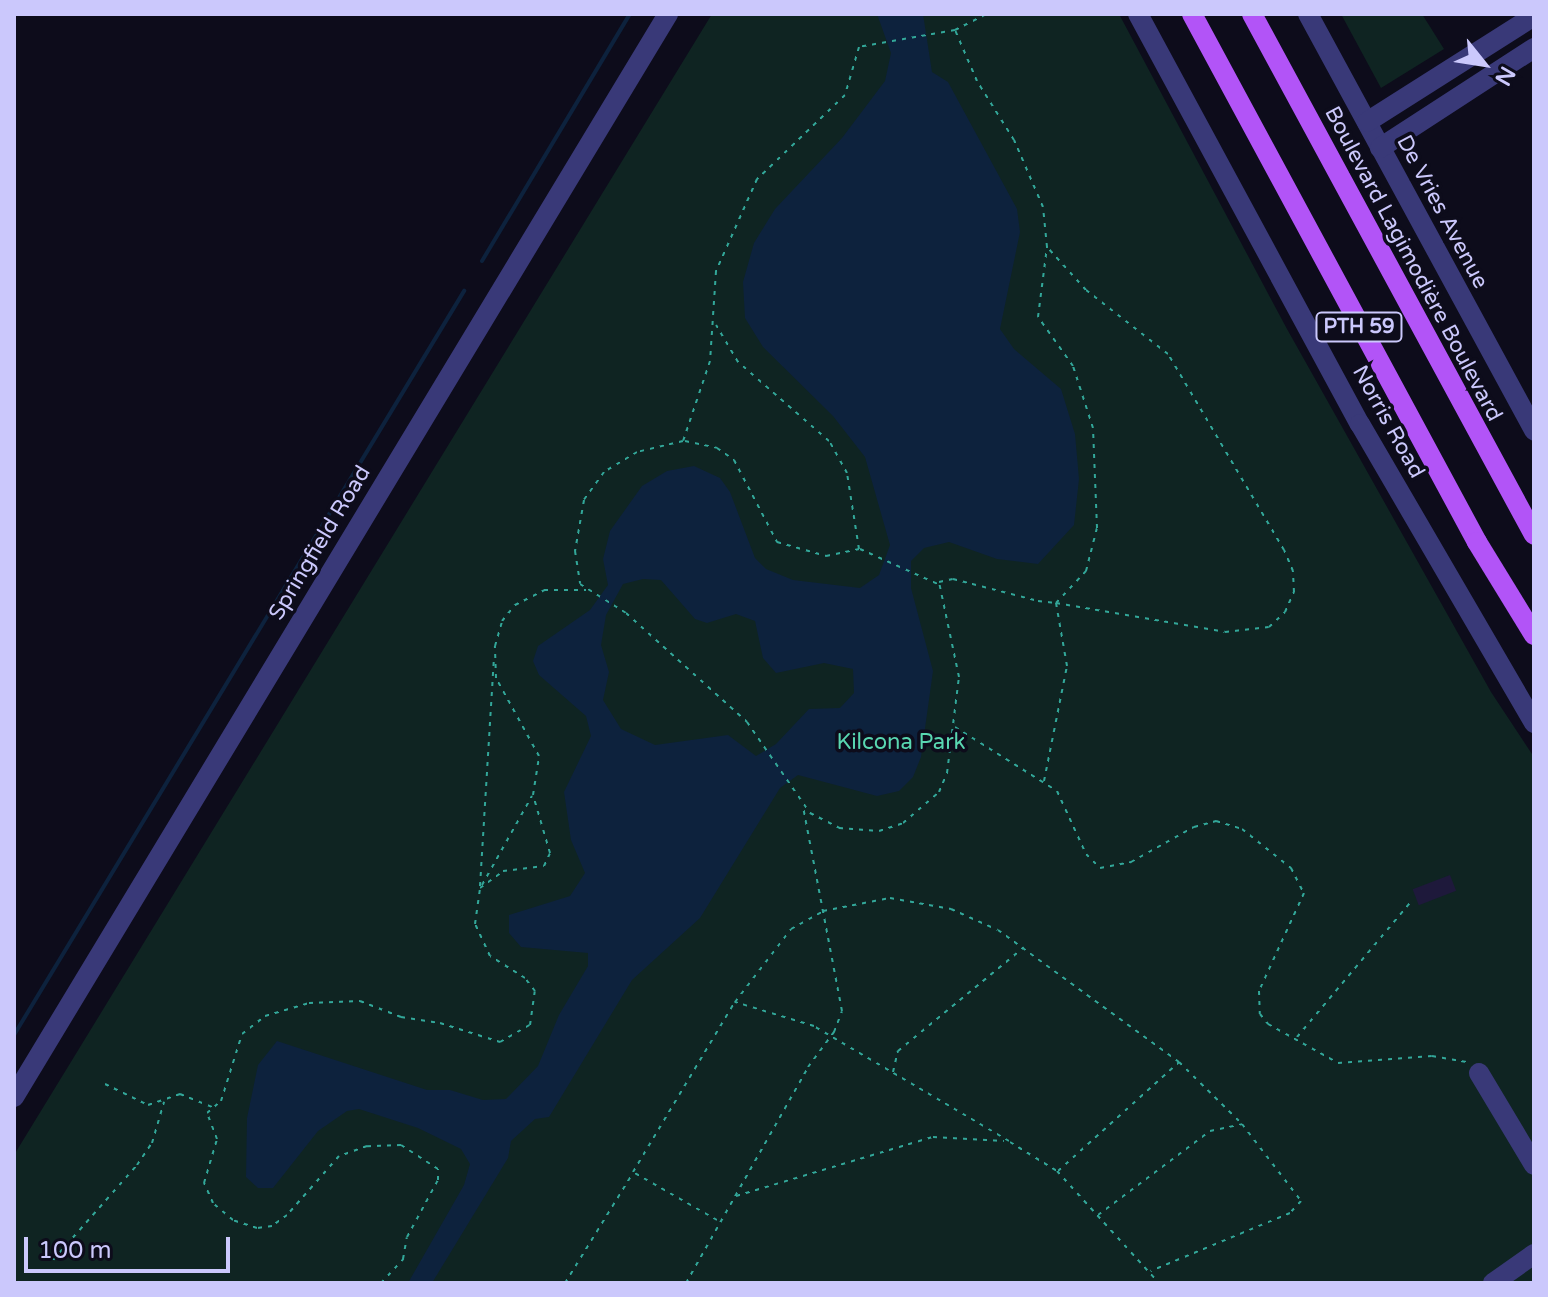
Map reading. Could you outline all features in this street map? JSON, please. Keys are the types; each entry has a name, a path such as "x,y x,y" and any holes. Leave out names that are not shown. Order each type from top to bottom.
{"main road":[{"name":"PTH 59","path":"1192,14 1477,542 1534,635"},
{"name":"Boulevard Lagimodière Boulevard","path":"1252,14 1534,535"}],"street":[{"name":"Springfield Road","path":"14,1097 668,14"},
{"name":"Norris Road","path":"1138,14 1360,424 1534,723"},
{"name":"De Vries Avenue","path":"1308,14 1534,431"},
{"path":"1367,122 1534,16"},
{"path":"1380,148 1534,48"},
{"path":"1479,1073 1534,1165"},
{"path":"1493,1283 1534,1254"}],"path":[{"path":"683,441 706,380 716,324 716,271 748,194 774,159 845,95 859,47 955,30 986,14"},
{"path":"955,30 1030,174 1043,207 1047,247 1038,317 1085,393 1098,484 1092,553 1074,588 1056,603"},
{"path":"938,584 958,654 955,727 939,792 903,823 879,831 839,828 820,822 802,803 747,722 626,613 580,584 575,551 592,486 618,462 683,441 717,448 734,460 777,542 826,556 859,549 938,584 953,579 1056,603 1251,633 1269,627 1285,612 1294,592 1293,571 1168,354 1086,290 1047,247"},
{"path":"716,324 738,362 829,441 847,473 859,549"},
{"path":"381,1283 403,1259 407,1237 438,1180 438,1169 401,1145 367,1146 339,1156 287,1215 272,1226 257,1228 233,1220 213,1203 204,1183 217,1139 207,1113 221,1101 242,1034 265,1016 309,1003 360,1001 401,1017 440,1023 500,1042 530,1025 535,991 525,978 490,956 475,924 480,888 495,646 502,621 515,605 544,590 587,590"},
{"path":"1044,781 1067,666 1056,603"},
{"path":"480,888 533,795 539,756 496,678 495,646"},
{"path":"955,727 1044,781 1066,802 1086,854 1100,868 1131,862 1194,827 1216,821 1242,829 1291,868 1303,884 1302,905 1257,1004 1268,1024 1338,1063 1432,1056 1464,1061 1479,1073"},
{"path":"480,888 503,871 544,866 550,853 533,795"},
{"path":"686,1283 718,1221 808,1067 832,1035 842,1011 802,803"},
{"path":"565,1283 735,1002 791,929 823,911 890,898 951,909 1025,947 1179,1062 1242,1124 1301,1201 1290,1213 1150,1272"},
{"path":"1296,1037 1410,903"},
{"path":"893,1072 898,1051 1025,947"},
{"path":"735,1002 795,1018 832,1035 1057,1171 1159,1283"},
{"path":"1057,1171 1179,1062"},
{"path":"105,1084 148,1105 180,1094 214,1107"},
{"path":"53,1260 137,1165 152,1143 164,1102"},
{"path":"1098,1215 1210,1131 1242,1124"},
{"path":"734,1196 933,1137 1009,1141"},
{"path":"633,1172 718,1221"}],"green space":[{"name":"Kilcona Park","path":"712,14 1119,14 1287,329 1491,692 1534,757 1534,1283 14,1283 14,1155"},
{"path":"1341,14 1422,14 1444,49 1381,88"}],"water":[{"path":"877,14 923,14 932,72 948,82 1017,209 1020,232 1000,329 1014,349 1061,389 1075,434 1079,479 1074,525 1038,564 997,559 949,542 924,548 911,561 911,588 933,671 921,757 913,777 899,791 877,796 798,775 780,788 700,918 632,980 549,1117 535,1119 511,1141 508,1158 432,1283 408,1283 464,1185 470,1164 461,1149 418,1128 359,1109 347,1111 318,1131 273,1188 258,1188 246,1177 247,1118 258,1065 277,1041 427,1090 450,1090 483,1100 506,1099 538,1066 559,1015 588,966 588,953 521,947 509,933 509,915 570,896 585,873 571,840 564,792 591,736 586,716 539,675 533,661 538,646 590,610 608,585 603,559 610,531 642,486 667,471 694,466 720,478 730,492 755,558 766,569 793,580 860,588 879,575 890,545 865,457 833,416 763,347 745,318 743,282 754,243 775,209 842,138 885,81 891,53","holes":["643,579 661,580 695,619 707,623 736,614 755,621 763,658 776,673 824,663 853,669 854,693 840,708 809,709 776,744 756,756 728,735 655,745 621,729 603,700 609,672 601,645 606,615 623,584"]}],"building":[{"path":"1450,875 1456,891 1419,905 1413,889"}],"waterway":[{"path":"482,261 630,14"},
{"path":"14,1035 464,291"}]}
